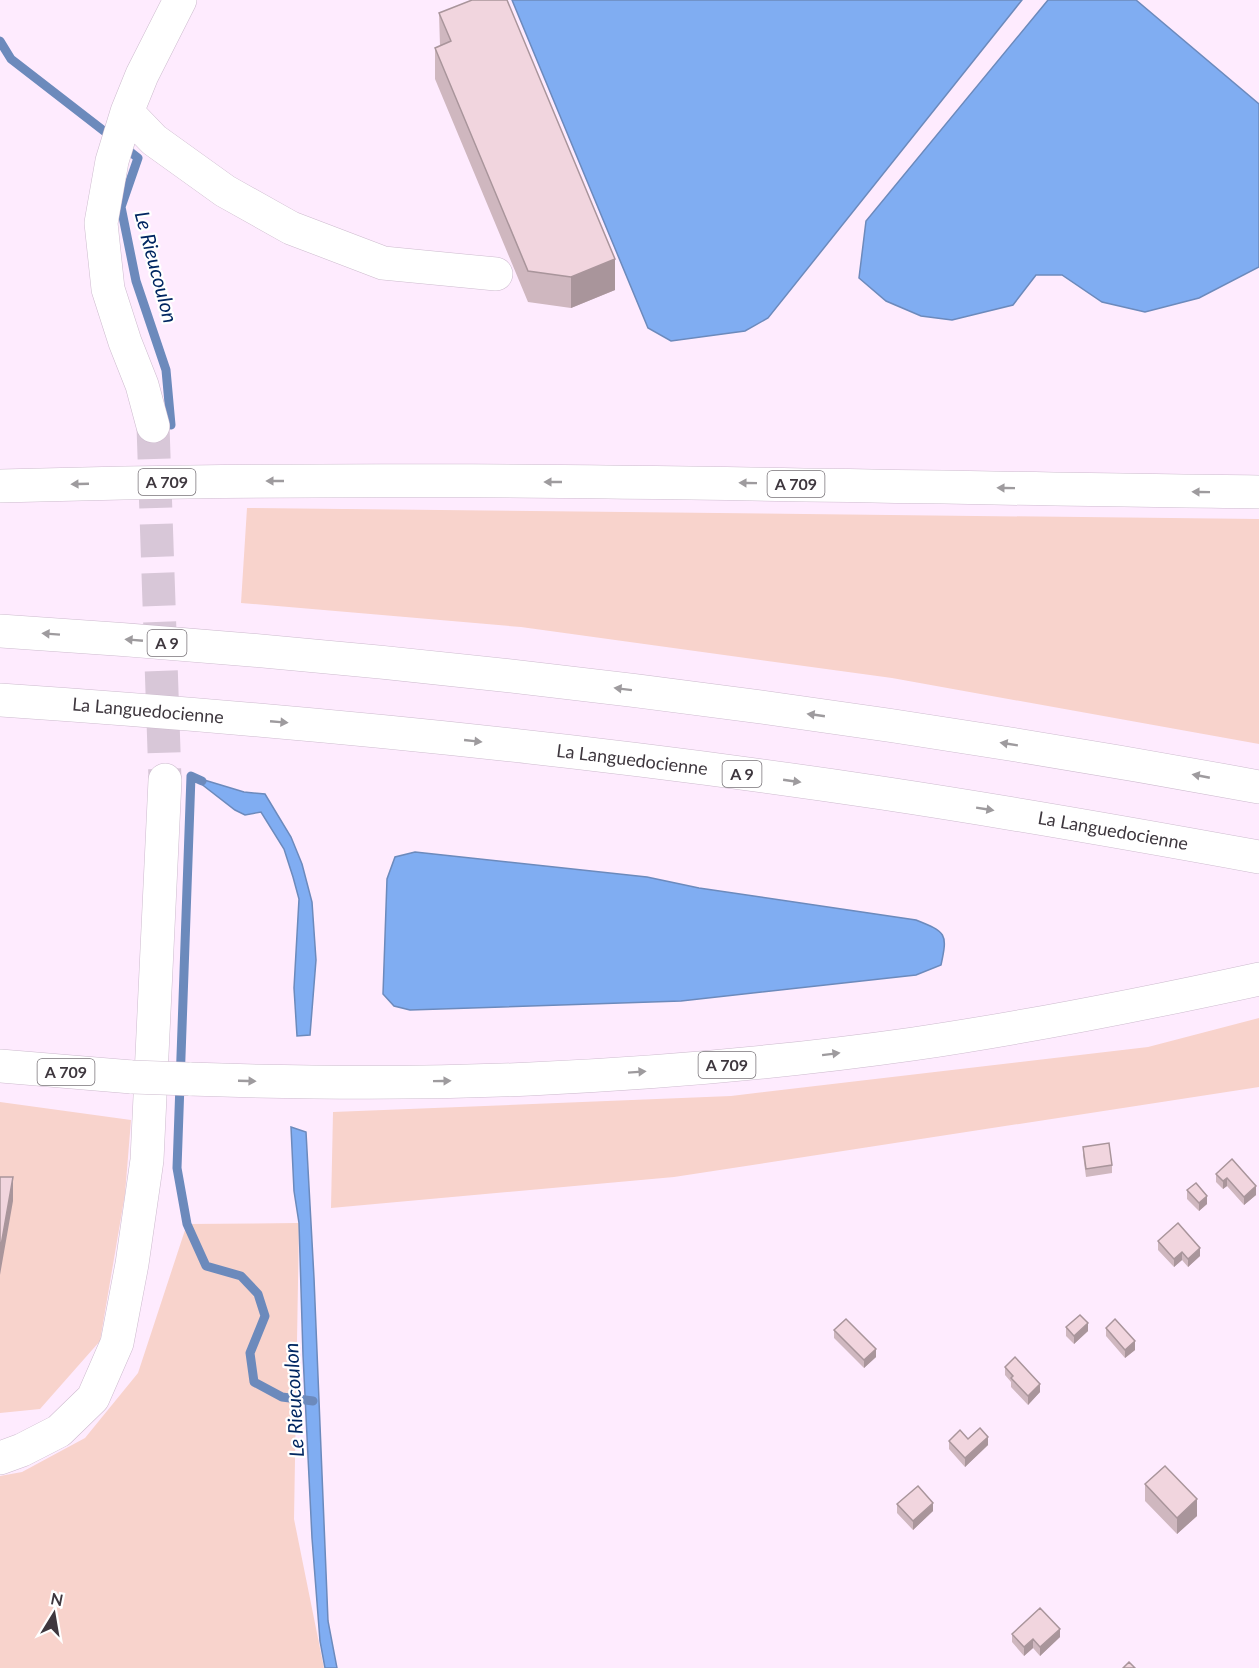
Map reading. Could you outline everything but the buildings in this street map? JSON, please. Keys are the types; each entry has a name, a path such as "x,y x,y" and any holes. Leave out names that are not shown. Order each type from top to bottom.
{"main road":[{"path":"153,426 142,385 108,289 101,223 120,136 142,75 180,0"},
{"path":"120,136 153,140 225,191 291,228 383,263 496,273"},
{"name":"A 709","path":"0,486 345,480 742,483 1259,492"},
{"name":"A 9","path":"0,631 234,648 470,671 646,692 939,733 1259,787"},
{"name":"La Languedocienne","path":"0,700 351,728 671,765 891,795 1077,824 1259,857"},
{"path":"0,1458 22,1450 59,1431 93,1398 117,1343 132,1264 147,1160 165,780"},
{"name":"A 709","path":"0,1066 132,1077 334,1082 529,1079 661,1071 912,1044 1037,1024 1259,979"}],"shaded area":[{"path":"247,508 1259,519 1259,744 892,678 521,627 241,603"},
{"path":"1259,1018 1259,1087 674,1177 331,1208 333,1112 731,1096 1148,1047"},
{"path":"0,1102 131,1120 125,1194 100,1341 40,1409 0,1413"},
{"path":"299,1223 294,1519 324,1668 0,1668 0,1476 22,1472 85,1438 138,1373 187,1224"}],"water":[{"path":"512,0 1022,0 768,318 745,331 671,341 648,328"},
{"path":"1048,0 1136,0 1259,104 1259,267 1199,298 1145,312 1102,302 1062,275 1036,275 1013,305 952,320 921,316 886,301 859,278 866,221"},
{"path":"191,776 244,792 265,794 291,837 302,864 312,902 316,960 310,1035 297,1036 294,988 299,899 284,849 261,812 245,815 235,810"},
{"path":"415,852 647,877 699,888 916,920 934,928 942,935 944,946 941,965 916,975 681,1001 410,1010 394,1006 383,994 387,879 395,857"},
{"path":"291,1127 306,1132 328,1621 337,1668 325,1668 320,1641 312,1538 299,1223 294,1191"}],"waterway":[{"name":"Le Rieucoulon","path":"0,41 11,59 113,138"},
{"name":"Le Rieucoulon","path":"124,147 138,158 121,207 136,281 166,370 171,425"},
{"path":"202,781 191,776 177,1168 187,1224 206,1266 241,1276 258,1294 265,1316 250,1353 254,1382 282,1397 313,1401"}],"tunnel":[{"path":"153,426 165,780"}]}
